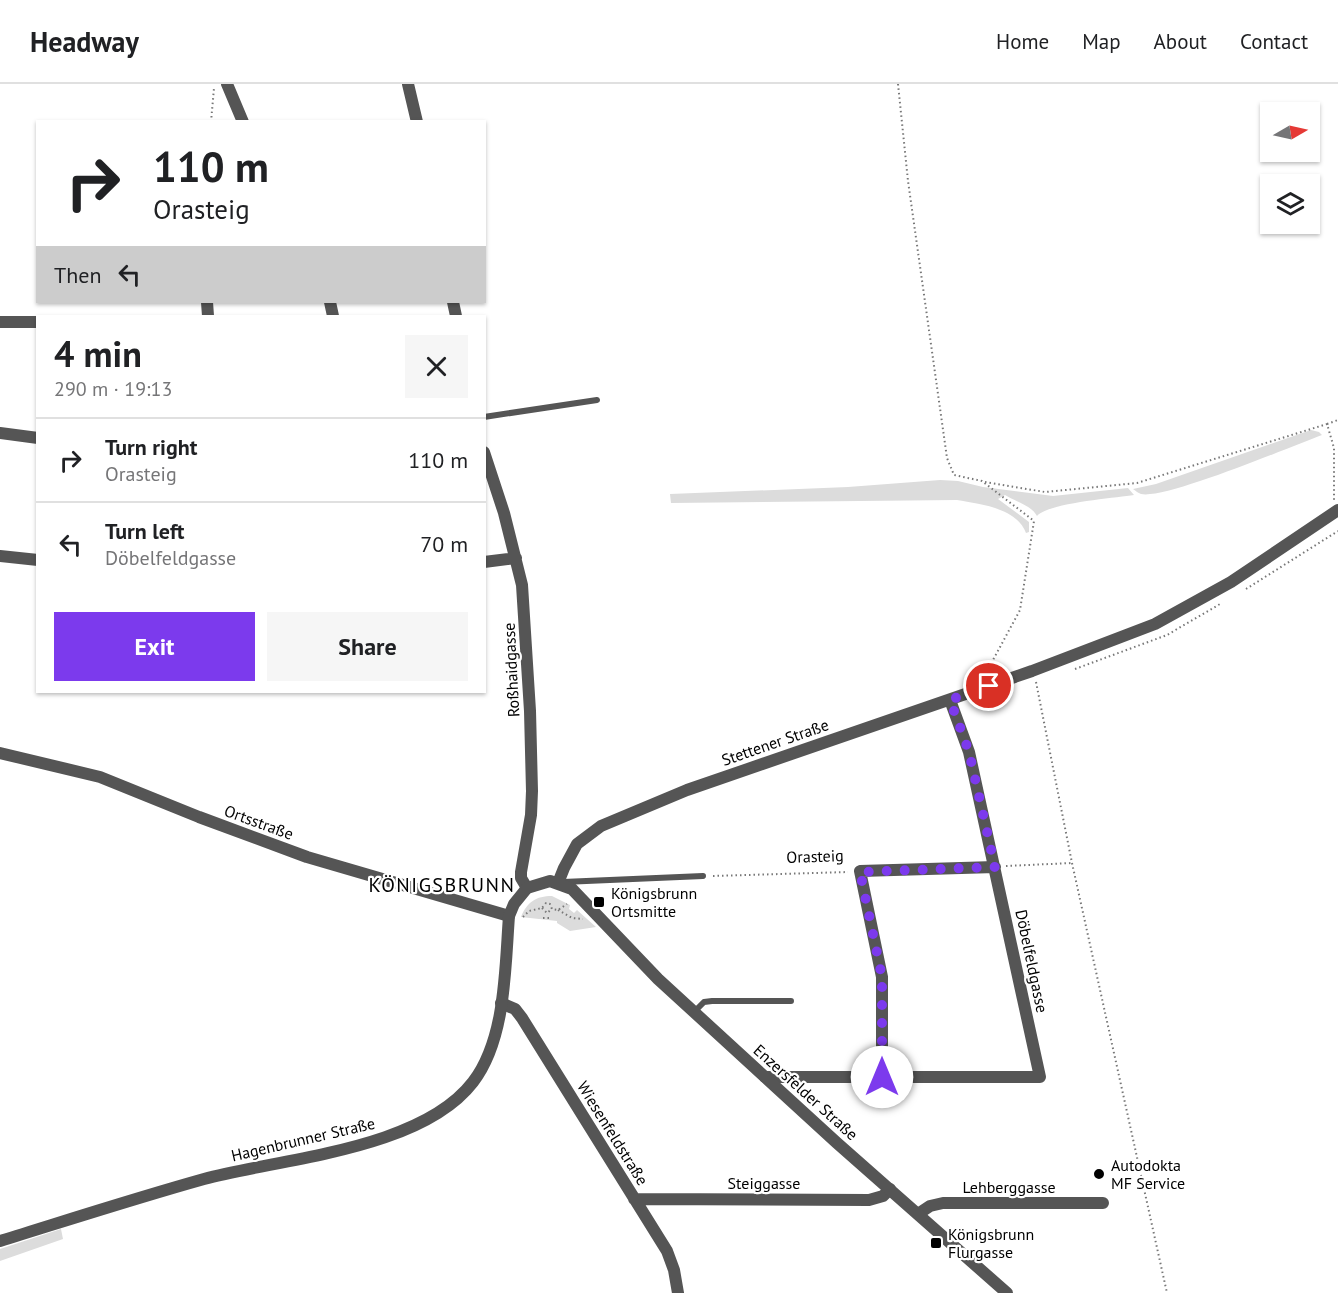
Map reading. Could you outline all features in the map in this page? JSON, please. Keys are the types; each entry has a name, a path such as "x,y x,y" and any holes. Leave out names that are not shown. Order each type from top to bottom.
{"street":[{"path":"227,84 242,120"},
{"path":"408,84 417,120"},
{"path":"0,322 36,322"},
{"path":"0,433 36,438"},
{"name":"Roßhaidgasse","path":"486,459 522,585 532,755 531,815 521,872 521,878 527,888"},
{"name":"Stettener Straße","path":"558,883 577,844 593,830 624,815 687,790 977,690 1034,677 1155,624 1232,582 1336,512"},
{"path":"0,556 36,560"},
{"path":"486,562 516,558"},
{"name":"Döbelfeldgasse","path":"765,1077 1040,1077 969,752 950,700"},
{"name":"Ortsstraße","path":"0,753 100,777 307,857 509,916"},
{"name":"Orasteig","path":"860,872 995,867"},
{"path":"860,872 882,977 882,1077"},
{"path":"527,888 545,882 558,883 572,889 589,914"},
{"name":"Hagenbrunner Straße","path":"0,1241 206,1179 370,1142 416,1123 458,1098 474,1081 492,1042 501,1003 509,916 514,904 527,888"},
{"name":"Enzersfelder Straße","path":"589,914 765,1077 1007,1293"},
{"name":"Wiesenfeldstraße","path":"501,1003 515,1009 522,1018 667,1251 674,1270 678,1293"},
{"name":"Steiggasse","path":"634,1198 869,1200 883,1196 890,1189"},
{"name":"Lehberggasse","path":"918,1214 930,1206 943,1203 1103,1203"}],"lane":[{"path":"486,417 597,400"},
{"path":"558,883 703,876"},
{"path":"694,1012 701,1004 712,1000 791,1001"}],"path":[{"path":"211,120 217,84"},
{"path":"898,84 908,181 947,458 954,475 1045,492 1137,483 1338,420"},
{"path":"1327,424 1334,448 1336,512"},
{"path":"977,690 1020,609 1034,521 982,482"},
{"path":"1034,677 1072,863 1167,1293"},
{"path":"995,867 1072,863"},
{"name":"Orasteig","path":"703,876 860,872"},
{"path":"523,917 529,911 542,908 547,903 552,909"},
{"path":"558,910 567,904"},
{"path":"542,908 547,913"},
{"path":"546,918 547,913 552,909 572,918 589,914"}],"shaded area":[{"path":"1311,430 1322,435 1201,481 1154,494 1141,494 1133,489 1156,484"},
{"path":"940,480 1053,496 1128,488 1134,495 1068,504 1044,511 1037,516 1027,506 1005,495 998,499 1029,522 1029,532 1026,533 1015,518 1006,513 987,506 957,500 671,503 670,494 848,487"},
{"path":"552,896 570,905 569,909 574,913 577,910 596,927 570,931 557,921 521,917 526,907 533,901 541,897"},
{"path":"61,1229 63,1239 0,1261 0,1249"}],"place":[{"name":"Königsbrunn Ortsmitte","path":"599,902"},
{"name":"Autodokta MF Service","path":"1099,1174"},
{"name":"Königsbrunn Flurgasse","path":"936,1243"}],"district":[{"name":"KÖNIGSBRUNN","path":"442,885"}],"route":[{"path":"882,1077 882,977 860,872 995,867 969,752 950,700 989,686"}]}
